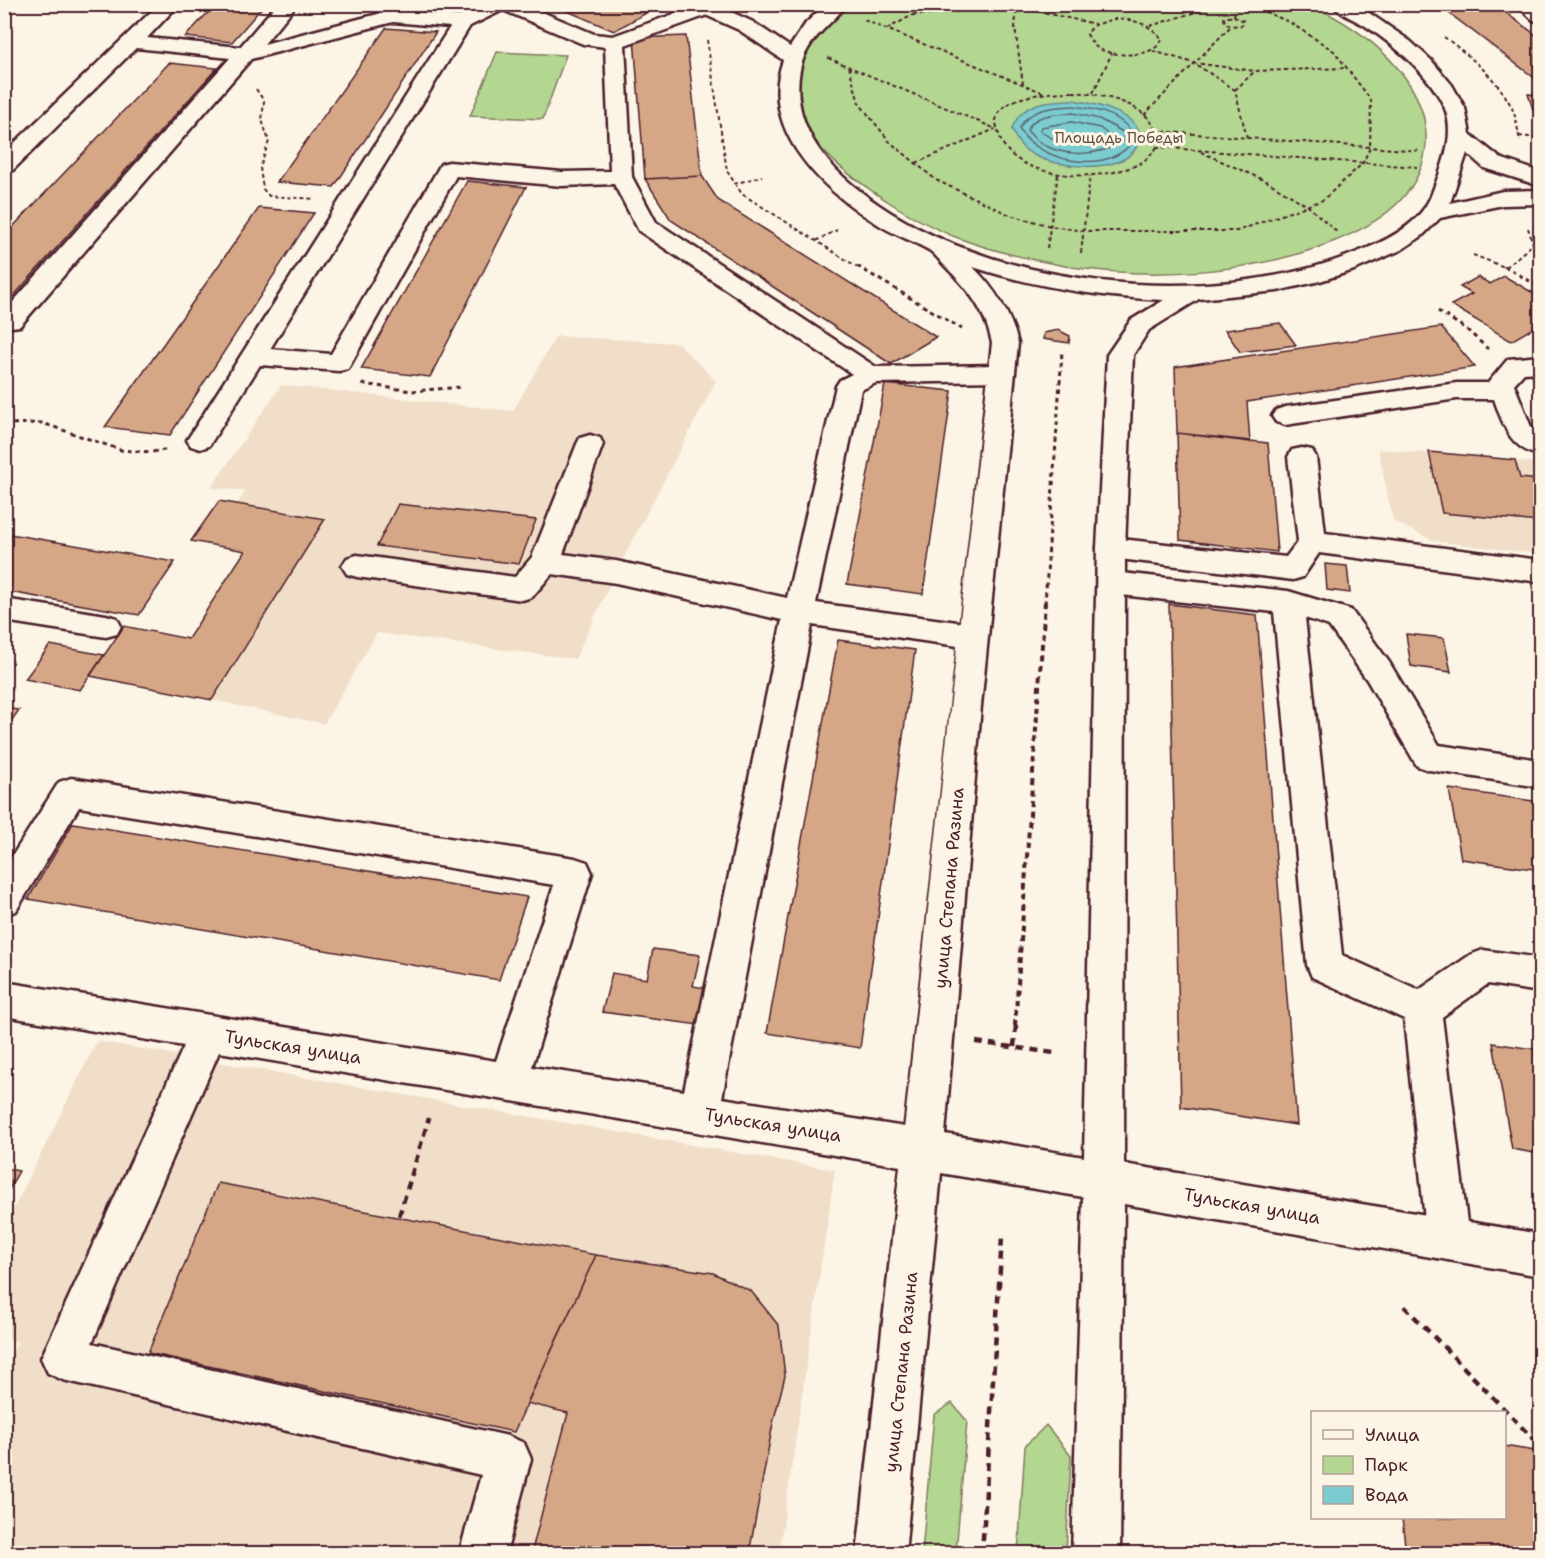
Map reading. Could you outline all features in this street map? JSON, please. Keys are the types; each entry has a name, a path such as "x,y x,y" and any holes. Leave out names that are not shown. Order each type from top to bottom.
{"main road":[{"path":"4,166 170,4"},
{"path":"7,326 247,54 288,4"},
{"path":"366,4 393,16 463,22 500,4"},
{"path":"506,4 590,40 615,42 701,7 746,26 793,58"},
{"path":"838,4 812,28 793,58 786,88 792,121 809,155 840,188 883,219 938,246 997,267 1062,282 1151,291 1196,291 1260,286 1319,274 1369,256 1410,234 1434,213 1463,139"},
{"path":"1341,4 1382,28 1413,52 1432,73 1455,109 1463,139 1492,163 1540,179"},
{"path":"1525,4 1540,16"},
{"path":"133,42 247,54 393,16"},
{"path":"200,440 463,22"},
{"path":"615,42 621,177 647,226 871,375"},
{"path":"4,133 27,144"},
{"path":"253,356 339,363 449,169 562,179 621,177"},
{"path":"1434,213 1503,198 1540,197"},
{"name":"улица Степана Разина","path":"881,1554 924,1150 972,636 1005,343 1002,322 988,298 938,246"},
{"path":"1096,1554 1104,1180 1112,548 1120,355 1140,325 1196,291"},
{"path":"1503,387 1517,364 1540,364"},
{"path":"699,1114 799,612 849,386 871,375 1000,373"},
{"path":"1285,416 1457,391 1503,387"},
{"path":"1503,387 1519,432 1540,447"},
{"path":"357,566 522,589 545,562 590,444"},
{"path":"1112,548 1293,569 1312,542 1302,457"},
{"path":"1312,542 1540,571"},
{"path":"545,562 616,572 799,612 972,636"},
{"path":"1112,583 1288,602 1340,618 1378,671 1429,757 1540,772"},
{"path":"1288,602 1325,965 1422,1009"},
{"path":"4,610 106,626"},
{"path":"4,900 71,792 575,873 508,1082"},
{"path":"1422,1009 1483,967 1540,975"},
{"name":"Тульская улица","path":"4,999 924,1150 1540,1255"},
{"path":"1422,1009 1448,1239"},
{"path":"209,1033 63,1358 508,1460 482,1554"}],"path":[{"path":"886,29 933,4"},
{"path":"1149,26 1222,4"},
{"path":"1234,16 1236,4"},
{"path":"849,67 859,103 890,142 936,180 1010,215 1051,226 1084,231 1238,231 1323,200 1363,163 1370,147 1371,100 1334,51 1289,22 1246,4"},
{"path":"913,15 1017,6 1095,24 1115,20 1149,26 1158,32 1162,39 1160,46 1141,55 1112,53 1102,50 1089,40 1087,34 1095,24"},
{"path":"1017,6 1016,28 1023,84"},
{"path":"1144,115 1231,26 1244,23 1242,19 1234,16 1223,20 1231,26"},
{"path":"858,18 1044,93"},
{"path":"705,33 727,171 742,194 816,242 969,333 1005,343"},
{"path":"1153,51 1194,63 1255,71 1347,68"},
{"path":"1093,93 1112,53"},
{"path":"247,54 251,81 264,100 262,120 269,141 260,168 263,189 269,196 351,201"},
{"path":"828,58 996,129"},
{"path":"1194,63 1235,90 1247,138"},
{"path":"1235,90 1255,71"},
{"path":"1059,91 1093,93 1119,100 1144,115 1156,131 1156,147 1145,161 1122,172 1090,176 1058,174 1026,164 1006,151 995,134 997,117 1009,104 1033,94 1044,93 1059,91"},
{"path":"916,163 996,129"},
{"path":"1156,131 1426,152"},
{"path":"1519,136 1540,138"},
{"path":"1156,147 1427,167"},
{"path":"1198,150 1268,182 1308,206 1344,238"},
{"path":"1045,258 1058,174"},
{"path":"734,184 762,176"},
{"path":"1080,262 1090,176"},
{"path":"1527,222 1540,261"},
{"path":"816,242 837,230"},
{"path":"1506,267 1533,244"},
{"path":"1473,255 1506,267 1540,287"},
{"path":"1438,311 1466,329 1494,355 1503,387"},
{"path":"1014,1047 1062,352"},
{"path":"339,363 348,382 397,391 435,392 462,387"},
{"path":"4,424 45,423 112,450 159,452 200,440"},
{"path":"969,1040 1054,1053"},
{"path":"399,1216 429,1118"},
{"path":"982,1554 1002,1237"},
{"path":"1404,1306 1540,1446"}],"shaded area":[{"path":"556,336 678,343 716,381 616,572 575,659 377,633 324,724 212,700 324,520 237,504 246,491 211,488 281,385 513,411"},
{"path":"1378,449 1540,463 1540,554 1434,541 1393,521"},
{"path":"97,1041 835,1170 779,1553 5,1553 4,1370 18,1342 5,1339 5,1226"}],"green space":[{"name":"Площадь Победы","path":"849,4 1311,5 1331,15 1371,42 1405,77 1417,97 1424,119 1426,143 1423,161 1417,178 1396,205 1367,226 1335,241 1271,261 1202,271 1132,273 1065,266 994,250 953,236 895,206 835,162 809,132 798,100 801,66 820,31 833,16"},
{"path":"497,52 566,55 543,119 470,116"},
{"path":"952,1403 967,1421 956,1553 922,1553 934,1415"},
{"path":"1046,1425 1071,1456 1066,1553 1018,1553 1025,1446"}],"water":[{"path":"1073,100 1119,113 1137,127 1140,137 1136,148 1128,157 1102,165 1056,163 1028,152 1017,140 1012,129 1016,120 1029,108 1045,102"}],"building":[{"path":"216,4 265,4 232,42 185,37"},
{"path":"551,4 625,4 646,13 614,31"},
{"path":"1437,4 1494,4 1540,38 1540,82"},
{"path":"386,28 436,32 334,187 277,182"},
{"path":"686,36 702,176 645,179 634,38"},
{"path":"169,63 217,68 10,300 4,299 4,236"},
{"path":"1528,94 1540,95 1540,131"},
{"path":"702,176 718,200 936,337 891,364 671,220 645,179"},
{"path":"467,181 526,187 430,377 361,369"},
{"path":"259,208 314,213 170,435 105,427"},
{"path":"1504,276 1540,297 1540,324 1511,341 1451,305 1472,294 1460,287 1478,277 1490,284"},
{"path":"1280,323 1296,345 1240,352 1225,330"},
{"path":"1441,327 1475,367 1247,402 1250,442 1177,433 1175,367"},
{"path":"1058,330 1070,336 1069,343 1043,339 1044,333"},
{"path":"1532,375 1540,376 1540,405"},
{"path":"885,384 952,391 923,594 847,584"},
{"path":"1177,433 1268,443 1277,552 1180,540"},
{"path":"1429,452 1515,460 1520,478 1540,480 1540,522 1442,513"},
{"path":"219,501 325,519 212,700 90,676 124,626 188,639 245,551 191,541"},
{"path":"398,504 536,520 519,564 377,546"},
{"path":"4,533 175,562 139,615 4,591"},
{"path":"1325,564 1347,566 1350,593 1327,590"},
{"path":"1169,604 1257,615 1297,1125 1181,1107"},
{"path":"1406,634 1444,638 1451,672 1411,666"},
{"path":"838,640 915,650 860,1048 767,1033"},
{"path":"50,645 104,655 80,690 25,679"},
{"path":"4,708 19,710 4,731"},
{"path":"1449,789 1540,802 1540,870 1461,859"},
{"path":"73,823 527,897 499,980 28,899"},
{"path":"653,949 700,955 693,986 706,988 699,1025 602,1012 612,973 647,979"},
{"path":"1493,1043 1540,1050 1540,1154 1512,1149"},
{"path":"4,1168 19,1171 4,1198"},
{"path":"218,1183 596,1255 514,1432 148,1353"},
{"path":"596,1255 713,1273 751,1291 779,1326 785,1376 773,1423 749,1554 531,1554 568,1413 527,1403"},
{"path":"1506,1446 1535,1451 1540,1484 1540,1554 1406,1554 1402,1519 1506,1519"}]}
